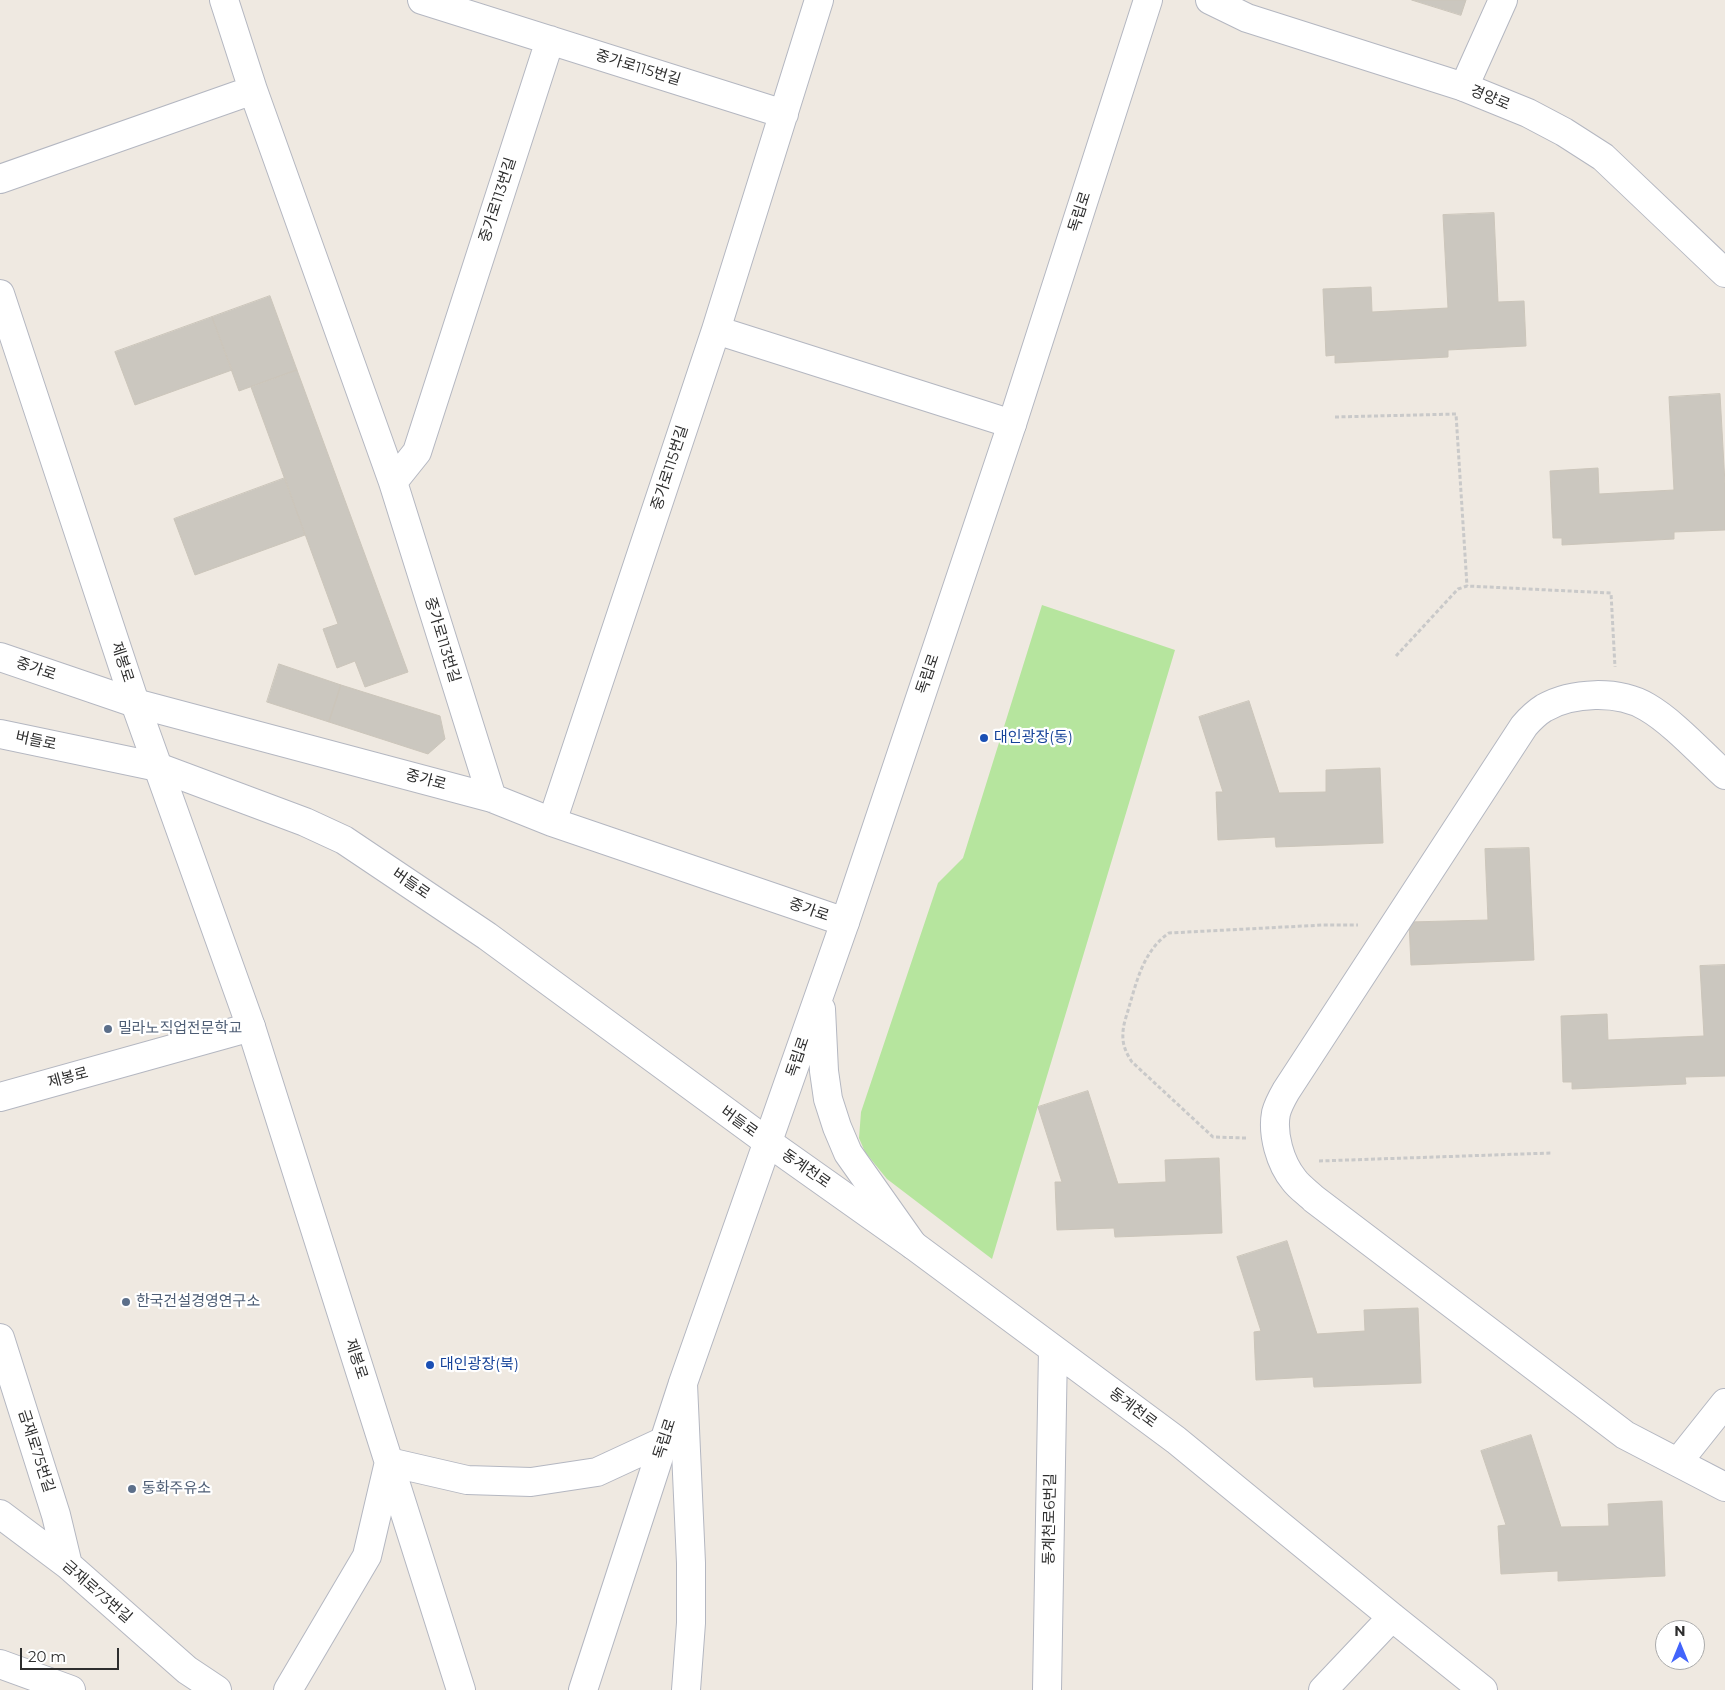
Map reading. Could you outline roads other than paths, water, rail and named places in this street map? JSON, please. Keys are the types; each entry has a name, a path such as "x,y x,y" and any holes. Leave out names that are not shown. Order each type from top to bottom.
{"street":[{"name":"중가로113번길","path":"224,0 253,90 393,482 492,798"},
{"path":"422,0 550,40"},
{"name":"중가로115번길","path":"552,822 716,330 819,0"},
{"name":"독립로","path":"583,1690 683,1383 820,995 1012,424 1148,0"},
{"name":"경양로","path":"1210,0 1247,18 1464,87 1535,117 1564,132 1602,158 1722,264"},
{"path":"1464,87 1503,0"},
{"name":"중가로113번길","path":"393,482 417,452 550,40"},
{"name":"중가로115번길","path":"550,40 784,114"},
{"path":"0,179 253,90"},
{"name":"제봉로","path":"0,294 135,703 251,1027 460,1690"},
{"path":"716,330 1012,424"},
{"name":"중가로","path":"0,657 135,703 492,798 552,822 845,922"},
{"path":"1725,775 1666,721 1647,707 1634,701 1616,697 1573,697 1544,708 1533,715 1286,1091 1279,1102 1276,1114 1280,1150 1294,1180 1314,1198 1610,1424 1626,1435 1725,1487"},
{"name":"버들로","path":"0,734 158,767 305,822 344,840 487,936 769,1143"},
{"path":"820,995 824,1071 828,1099 836,1128 848,1153 913,1245"},
{"name":"제봉로","path":"0,1097 251,1027"},
{"name":"동계천로","path":"769,1143 913,1245 1176,1440 1483,1690"},
{"name":"금재로75번길","path":"0,1338 56,1515 68,1565"},
{"name":"동계천로6번길","path":"1047,1690 1053,1349"},
{"path":"683,1383 691,1563 691,1623 686,1690"},
{"path":"1678,1462 1725,1403"},
{"path":"288,1690 367,1556 389,1462 467,1480 531,1482 597,1472 664,1441"},
{"name":"금재로73번길","path":"0,1514 68,1565 187,1670 217,1690"},
{"path":"1323,1690 1392,1617"},
{"path":"0,1664 71,1690"}],"place":[{"name":"대인광장(동)","path":"984,738"},
{"name":"밀라노직업전문학교","path":"108,1029"},
{"name":"한국건설경영연구소","path":"126,1302"},
{"name":"대인광장(북)","path":"430,1365"},
{"name":"동화주유소","path":"132,1489"}]}
